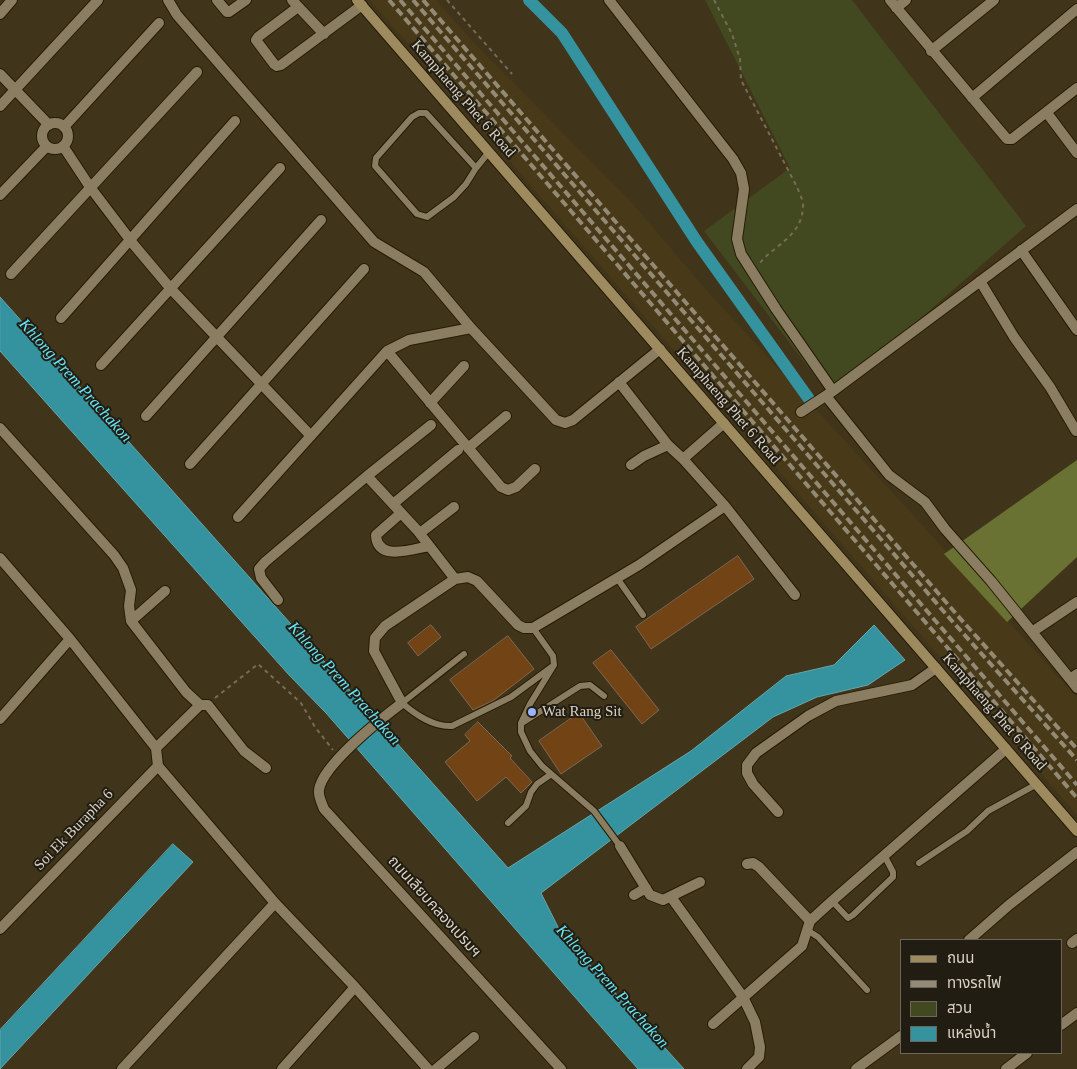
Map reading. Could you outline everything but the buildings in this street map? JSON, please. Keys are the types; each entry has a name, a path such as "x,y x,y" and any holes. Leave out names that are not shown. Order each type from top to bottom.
{"main road":[{"name":"Kamphaeng Phet 6 Road","path":"360,3 1077,831"}],"street":[{"path":"0,14 12,0"},
{"path":"0,106 98,0"},
{"path":"168,0 178,15 374,242 424,272 471,328 556,420 565,423 573,420 660,349"},
{"path":"217,0 229,12 246,0"},
{"path":"609,0 733,159 741,173 744,189 738,239 741,254 830,393 889,475 925,502 945,529 991,581 1032,632 1073,677 1077,688"},
{"path":"906,0 893,4 1007,139 1012,139 1077,88"},
{"path":"931,51 994,0"},
{"path":"324,34 295,4 256,40 274,64 281,65 324,34 360,3"},
{"path":"972,98 1077,9"},
{"path":"64,127 159,23"},
{"path":"11,274 197,72"},
{"path":"0,74 49,125"},
{"path":"1047,113 1077,153"},
{"path":"61,318 235,121"},
{"path":"57,123 64,127 68,135 63,146 55,149 44,143 43,131 49,125 57,123"},
{"path":"0,195 47,146"},
{"path":"63,146 90,187 171,288 311,436"},
{"path":"101,365 280,168"},
{"path":"801,412 830,393 1077,209"},
{"path":"146,416 321,220"},
{"path":"1022,250 1077,330"},
{"path":"190,464 364,269"},
{"path":"980,281 1014,337 1050,387 1076,431"},
{"path":"238,517 387,352 409,340 471,328"},
{"path":"387,352 430,403 463,449 501,487 508,490 516,487 535,469"},
{"path":"430,403 464,366"},
{"path":"619,382 668,445 725,506 795,595"},
{"path":"393,504 506,416"},
{"path":"682,459 724,424"},
{"path":"278,600 261,578 259,569 265,562 431,425"},
{"path":"0,428 114,555 123,568 131,590 129,606 131,620 186,692 204,705 244,751 266,768"},
{"path":"631,465 644,456 668,445"},
{"path":"367,476 420,533 455,580"},
{"path":"343,753 402,703 374,651 375,638 385,626 455,580 468,577 477,581 518,625 524,628 533,628 617,578 725,506"},
{"path":"420,533 454,507"},
{"path":"401,513 376,535 380,547 390,552 429,546"},
{"path":"1,559 70,639 156,748 158,766 275,903 355,987 428,1069"},
{"path":"131,620 165,591"},
{"path":"1032,632 1077,602"},
{"path":"0,719 70,639"},
{"path":"778,812 753,784 747,772 747,764 756,752 808,716 836,701 912,684 936,668"},
{"path":"156,748 204,705"},
{"path":"714,1024 802,946 809,926 832,900 1006,750"},
{"name":"ถนนเลียบคลองเปรมฯ","path":"343,753 322,781 318,792 324,809 561,1069"},
{"name":"Soi Ek Burapha 6","path":"0,929 158,766"},
{"path":"620,846 650,895 656,898 663,900 700,882"},
{"path":"970,939 1009,905 1077,852"},
{"path":"748,864 753,863 759,867 809,926"},
{"path":"634,895 646,888"},
{"path":"671,896 743,998 755,1022 760,1047 759,1057 747,1069"},
{"path":"122,1069 275,903"},
{"path":"282,1069 355,987"},
{"path":"1062,1024 1077,1013"},
{"path":"436,1069 474,1037"},
{"path":"856,1069 900,1037"},
{"path":"1006,1069 1026,1054"}],"lane":[{"path":"476,168 426,113 420,113 412,117 376,158 375,162 376,166 418,214 427,217 454,197 489,152"},
{"path":"617,578 643,615"},
{"path":"533,628 553,656 554,665 530,704 521,724 521,732 530,750 550,775 594,811 620,846"},
{"path":"464,654 402,703 416,715 443,726 452,726 511,697 554,665"},
{"path":"521,724 580,686 590,685 604,696"},
{"path":"508,823 526,806 531,792 537,784 550,775"},
{"path":"919,863 966,831 988,811 1037,784"},
{"path":"832,900 848,918 853,915 893,877 893,872 884,855"},
{"path":"809,926 867,990"}],"path":[{"path":"447,0 512,74"},
{"path":"714,0 732,34 740,59 741,80 797,186 804,204 800,222 790,238 765,256 753,272"},
{"path":"204,705 258,664 301,702 315,727 343,753"}],"shaded area":[{"path":"370,0 436,0 475,44 634,205 707,291 915,517 1077,698 1077,815"}],"green space":[{"path":"705,0 852,0 1026,226 831,397 704,231 790,168"},
{"path":"1077,460 1077,557 1007,622 944,554"}],"water":[{"name":"Khlong Prem Prachakon","path":"0,297 508,868 691,751 786,676 834,665 874,625 905,660 868,685 817,697 773,717 541,893 561,933 684,1069 638,1069 326,713 289,675 0,351"},
{"path":"173,844 193,862 0,1069 0,1030"}],"waterway":[{"path":"529,0 562,33 697,242 809,399"}],"railway":[{"path":"389,0 1077,798"},
{"path":"400,0 1077,785"},
{"path":"413,0 952,621 1077,760"},
{"path":"423,0 958,616 1077,749"}],"place":[{"name":"Wat Rang Sit","path":"532,712"}]}
